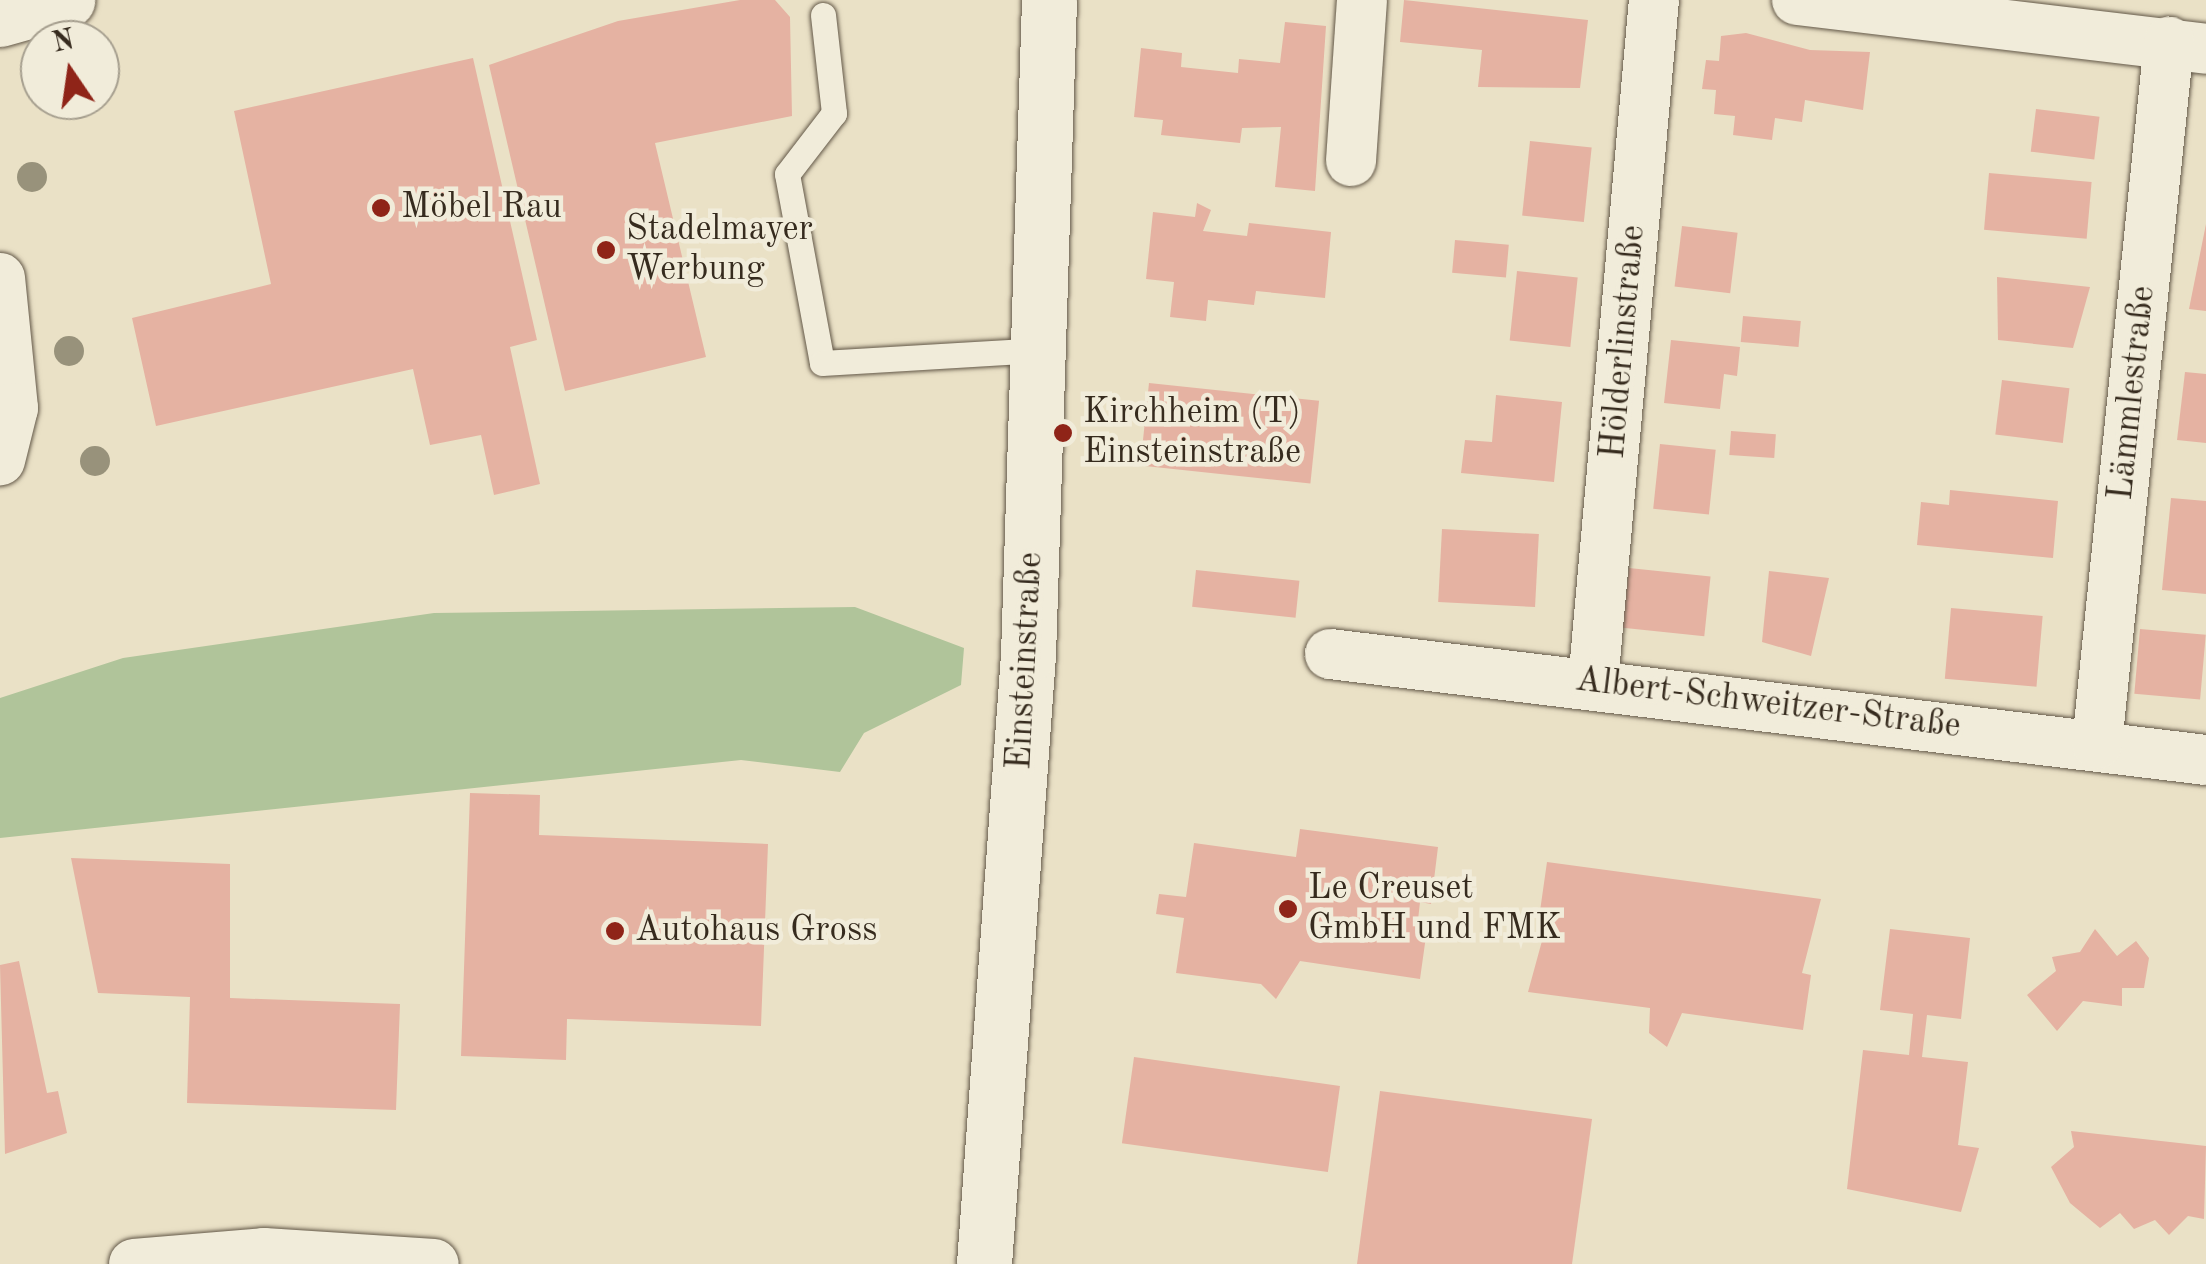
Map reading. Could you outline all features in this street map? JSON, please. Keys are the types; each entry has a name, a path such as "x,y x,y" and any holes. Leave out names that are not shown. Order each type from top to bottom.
{"street":[{"path":"0,19 67,0"},
{"name":"Einsteinstraße","path":"1036,0 1050,58"},
{"name":"Einsteinstraße","path":"984,1264 1021,772 1040,350 1049,0"},
{"path":"1351,161 1362,0"},
{"name":"Hölderlinstraße","path":"1593,683 1654,0"},
{"path":"1797,0 2188,45"},
{"name":"Lämmlestraße","path":"2096,744 2188,45"},
{"path":"0,278 14,408 0,460"},
{"name":"Albert-Schweitzer-Straße","path":"1330,654 2206,760"},
{"path":"134,1264 264,1252 434,1264"}],"lane":[{"path":"823,15 834,113 787,174 822,363 1040,350"}],"green space":[{"path":"855,607 964,648 961,685 864,733 840,772 741,760 0,838 0,698 123,658 434,613"}],"building":[{"name":"Stadelmayer Werbung","path":"740,0 775,0 790,17 792,116 655,143 706,357 565,391 489,65 618,21"},
{"path":"1404,0 1588,20 1580,88 1478,87 1482,50 1400,42"},
{"path":"1285,22 1326,26 1315,191 1275,187 1281,127 1242,128 1240,143 1161,135 1163,120 1134,117 1141,48 1182,53 1181,67 1238,73 1239,59 1280,63"},
{"path":"1746,33 1810,50 1870,52 1863,110 1805,100 1802,122 1775,118 1772,140 1733,135 1735,116 1714,114 1716,90 1702,89 1706,60 1719,61 1721,36"},
{"name":"Möbel Rau","path":"473,58 537,340 510,347 540,484 494,495 481,435 430,445 413,369 156,426 132,318 271,284 234,111"},
{"path":"2036,109 2100,117 2094,159 2031,152"},
{"path":"1530,141 1592,147 1584,222 1522,216"},
{"path":"1989,173 2092,182 2087,239 1984,230"},
{"path":"1197,203 1211,210 1203,231 1247,236 1249,223 1331,232 1325,298 1256,291 1254,305 1208,300 1206,321 1170,317 1174,282 1146,279 1153,212 1195,217"},
{"path":"2206,224 2206,311 2189,309"},
{"path":"1682,226 1738,233 1730,293 1675,287"},
{"path":"1455,240 1509,245 1506,278 1452,273"},
{"path":"1517,271 1578,277 1570,347 1510,341"},
{"path":"1997,277 2090,287 2073,348 1998,340"},
{"path":"1743,316 1801,321 1799,347 1741,342"},
{"path":"1671,340 1740,347 1737,376 1724,374 1720,409 1664,403"},
{"path":"2185,372 2206,374 2206,443 2177,440"},
{"path":"2002,380 2069,388 2063,443 1995,435"},
{"path":"1149,383 1319,401 1310,483 1140,466"},
{"path":"1496,395 1562,402 1554,482 1461,473 1465,440 1492,442"},
{"path":"1731,431 1776,434 1774,458 1729,455"},
{"path":"1660,444 1716,450 1709,514 1653,509"},
{"path":"1950,490 2058,501 2053,558 1917,545 1921,502 1949,505"},
{"path":"2171,498 2206,501 2206,594 2162,590"},
{"path":"1442,529 1539,534 1535,607 1438,602"},
{"path":"1629,568 1711,577 1704,636 1623,628"},
{"path":"1196,570 1299,581 1296,618 1192,607"},
{"path":"1769,571 1829,578 1811,656 1762,642"},
{"path":"1951,608 2043,616 2036,687 1945,679"},
{"path":"2140,629 2206,635 2200,700 2134,694"},
{"name":"Autohaus Gross","path":"470,793 540,795 539,835 768,844 761,1026 567,1019 566,1060 461,1056"},
{"name":"Le Creuset GmbH und FMK","path":"1300,829 1438,847 1431,904 1420,902 1418,920 1428,922 1420,979 1300,961 1276,999 1261,984 1176,973 1184,918 1156,914 1159,894 1186,897 1194,843 1296,857"},
{"path":"71,858 230,864 230,998 400,1004 396,1110 187,1103 190,997 98,993"},
{"path":"1547,862 1821,899 1802,973 1811,975 1803,1030 1682,1013 1667,1047 1649,1033 1650,1008 1528,992 1548,919 1539,918"},
{"path":"1890,929 1970,938 1961,1019 1927,1015 1922,1057 1968,1062 1958,1145 1979,1148 1961,1212 1847,1189 1863,1050 1909,1055 1913,1014 1880,1010"},
{"path":"2095,929 2117,956 2136,941 2149,958 2144,988 2122,988 2122,1006 2083,1001 2057,1031 2027,995 2056,971 2052,957 2080,952"},
{"path":"19,961 47,1093 58,1091 67,1133 5,1154 0,965"},
{"path":"1134,1057 1340,1086 1328,1172 1122,1143"},
{"path":"1380,1091 1592,1119 1572,1264 1357,1264"},
{"path":"2071,1131 2206,1146 2204,1219 2188,1216 2169,1235 2155,1220 2134,1229 2120,1213 2100,1228 2070,1203 2051,1167 2074,1147"}],"place":[{"name":"Möbel Rau","path":"381,208"},
{"name":"Stadelmayer Werbung","path":"606,250"},
{"name":"Kirchheim (T) Einsteinstraße","path":"1063,433"},
{"name":"Le Creuset GmbH und FMK","path":"1288,909"},
{"name":"Autohaus Gross","path":"615,931"}]}
